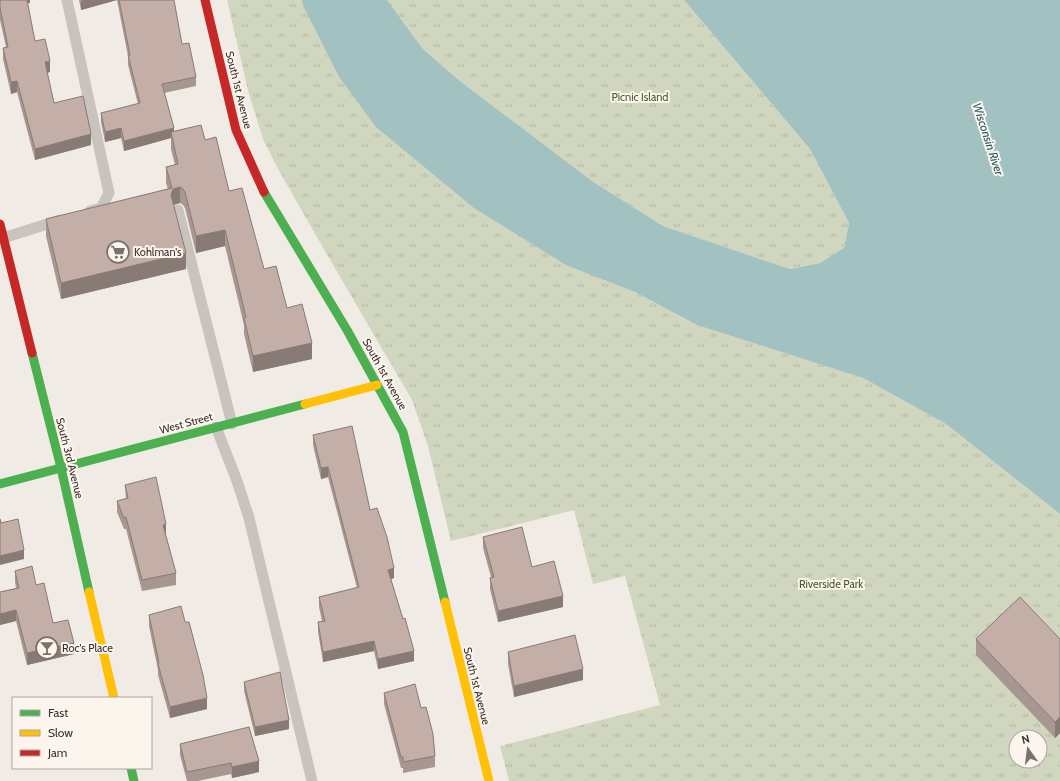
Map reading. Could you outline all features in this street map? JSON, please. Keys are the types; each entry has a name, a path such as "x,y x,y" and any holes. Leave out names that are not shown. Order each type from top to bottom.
{"street":[{"name":"South 1st Avenue","path":"205,0 236,130 264,192 347,330 403,432 489,781"},
{"name":"South 3rd Avenue","path":"0,224 61,468 114,697"},
{"name":"West Street","path":"0,484 377,385"},
{"path":"131,769 134,781"}],"lane":[{"path":"3,238 101,208 109,193 67,0"},
{"path":"178,210 232,424"},
{"path":"216,428 237,480 249,518 312,781"}],"green space":[{"name":"Riverside Park","path":"227,0 302,0 303,6 339,77 635,292 697,325 863,378 946,424 1060,514 1060,781 509,781 500,746 660,705 625,576 593,584 574,510 451,541 428,446 412,400 318,239 277,167 263,139 249,94"},
{"name":"Picnic Island","path":"387,0 684,0 810,149 849,223 844,248 820,263 790,269 663,226 592,181 460,81 423,49"}],"water":[{"name":"Wisconsin River","path":"302,0 387,0 423,49 460,81 592,181 663,226 790,269 820,263 844,248 849,223 810,149 684,0 1060,0 1060,514 946,424 863,378 697,325 635,292 566,265 474,208 376,127 339,77 303,6"}],"building":[{"path":"0,0 27,0 35,41 45,39 50,61 45,62 54,103 83,96 91,134 35,149 17,81 11,82 3,48 8,47 0,8"},
{"path":"119,0 174,0 182,44 189,43 196,77 162,84 174,128 124,141 121,128 105,132 101,113 140,103 128,55 130,55"},
{"path":"201,125 205,140 216,137 229,191 242,188 264,269 276,266 287,308 302,304 312,343 253,356 244,318 246,317 225,230 196,236 185,192 180,187 173,189 171,195 186,253 61,283 46,219 172,188 166,167 178,164 171,132"},
{"path":"352,426 370,510 377,508 387,537 394,568 388,570 403,619 405,618 414,651 378,659 374,641 323,652 318,622 325,621 319,597 359,587 328,467 321,468 313,435"},
{"path":"156,477 166,524 163,525 176,573 142,580 126,517 124,518 117,501 128,498 125,485"},
{"path":"0,519 1,523 18,519 24,550 0,556"},
{"path":"522,527 532,567 554,561 563,596 498,611 490,578 494,577 483,537"},
{"path":"32,566 36,585 44,583 53,623 68,620 74,643 27,653 16,610 0,614 0,592 19,588 15,571"},
{"path":"1020,597 1060,639 1060,717 1055,722 976,639"},
{"path":"181,606 185,622 189,622 203,675 207,698 170,707 158,664 149,615"},
{"path":"575,635 583,669 514,686 508,652"},
{"path":"280,672 289,720 255,727 244,682"},
{"path":"415,684 421,708 426,707 433,734 435,756 403,762 403,757 401,757 384,693"},
{"path":"249,727 259,761 232,767 231,763 187,772 180,744"}],"traffic: fast":[{"path":"264,192 347,330 403,432 445,602"},
{"path":"32,353 61,468 89,592"},
{"path":"0,484 305,404"},
{"path":"131,769 134,781"}],"traffic: slow":[{"path":"305,404 377,385"},
{"path":"89,592 114,697"},
{"path":"445,602 489,781"}],"traffic: jam":[{"path":"205,0 236,130 264,192"},
{"path":"0,224 32,353"}],"place":[{"name":"Kohlman's","path":"118,252"},
{"name":"Roc's Place","path":"47,648"}]}
